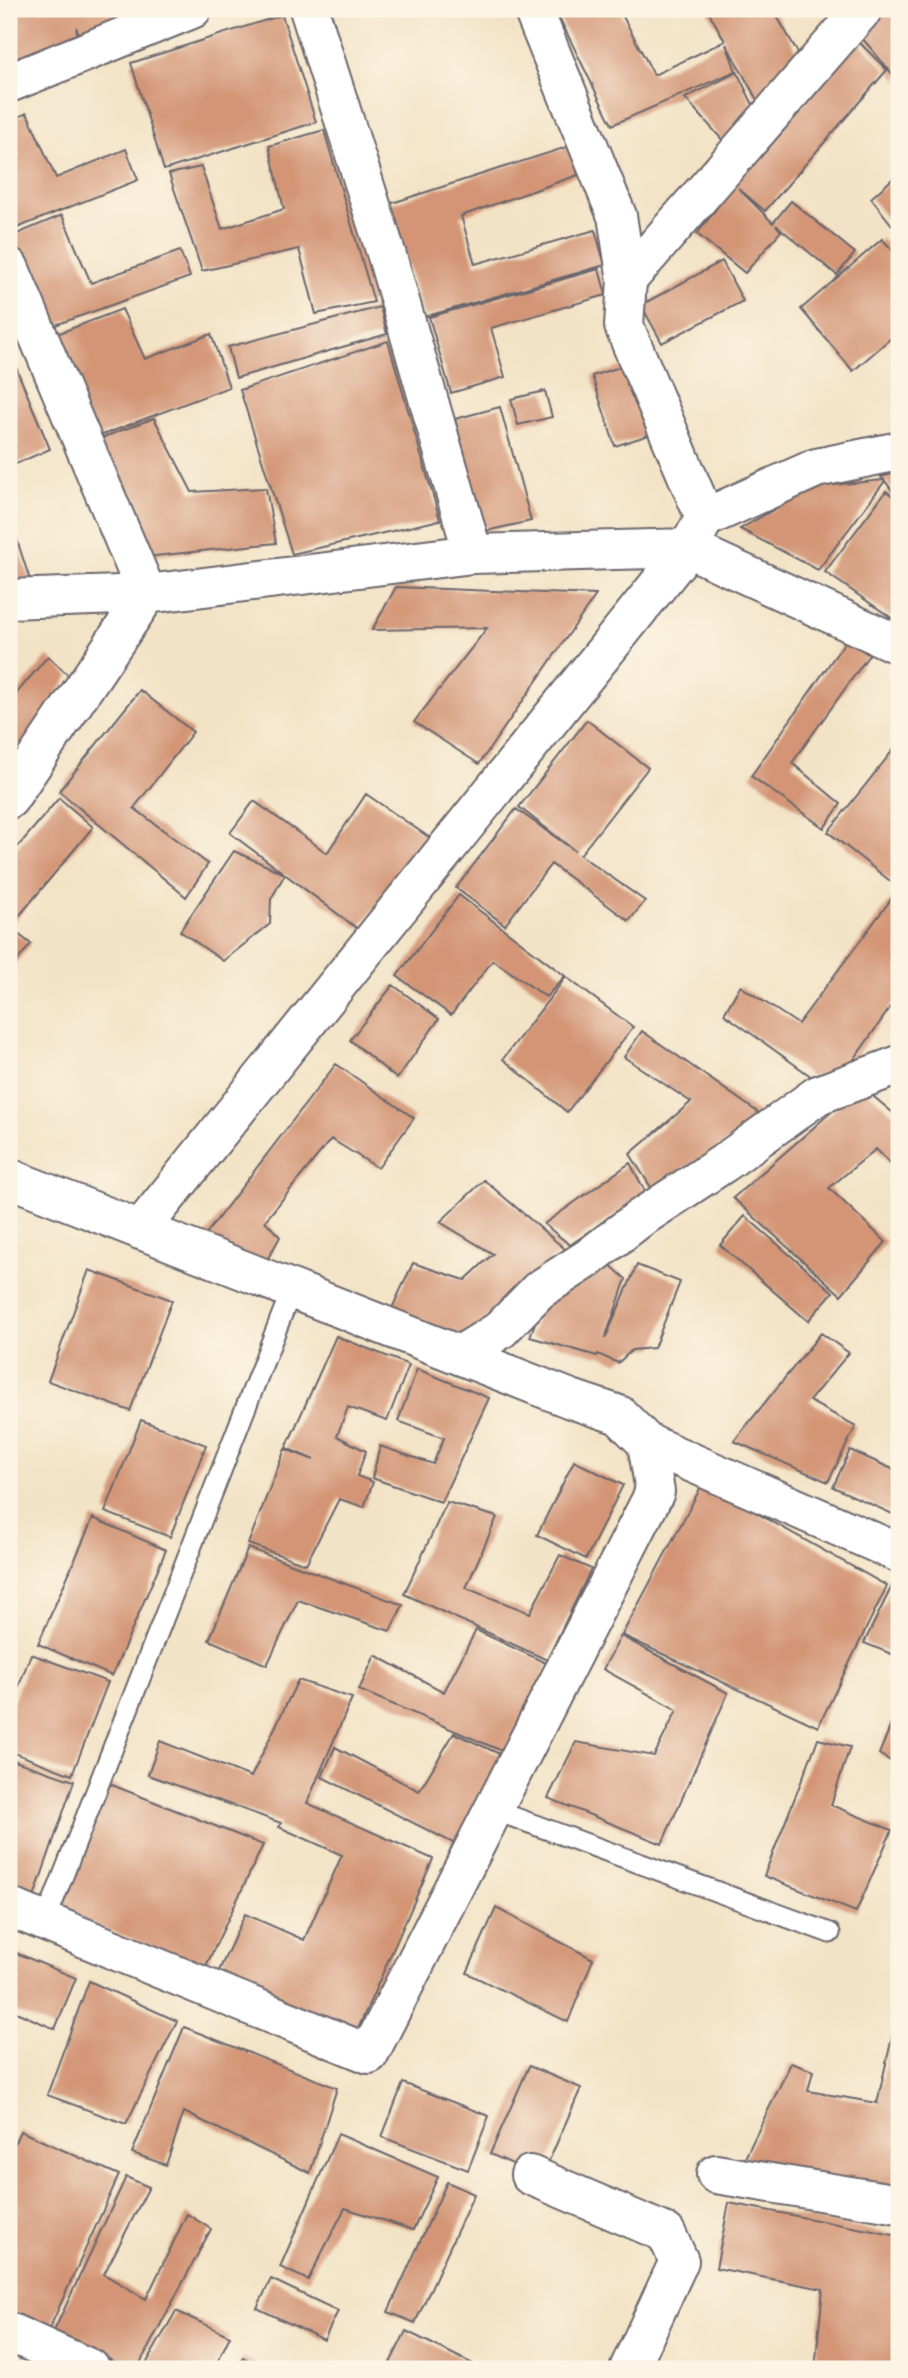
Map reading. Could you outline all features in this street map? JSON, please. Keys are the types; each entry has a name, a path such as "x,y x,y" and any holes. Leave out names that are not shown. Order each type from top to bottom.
{"street":[{"path":"9,83 192,9"},
{"path":"309,9 387,256 473,554"},
{"path":"533,9 617,216 627,281 624,326 697,533"},
{"path":"627,281 863,9"},
{"path":"9,267 147,594"},
{"path":"140,1230 697,533 816,468 899,451"},
{"path":"9,599 147,594 473,554 697,533 899,645"},
{"path":"9,799 147,594"},
{"path":"460,1355 500,1330 540,1290 818,1096 899,1065"},
{"path":"9,1178 618,1415 647,1443 899,1553"},
{"path":"9,1907 369,2054 655,1492 647,1443"},
{"path":"716,2174 899,2204"},
{"path":"530,2175 666,2233 679,2261 629,2369"},
{"path":"9,2332 91,2369"}],"lane":[{"path":"45,1922 292,1289"},
{"path":"494,1810 830,1933"}],"building":[{"path":"17,9 153,9 80,38 76,27 78,36 9,63 9,12"},
{"path":"555,9 619,9 654,75 725,41 707,9 773,9 802,60 761,107 726,44 736,71 612,125"},
{"path":"880,9 899,9 899,82 857,32"},
{"path":"282,15 316,122 164,170 131,63"},
{"path":"857,40 887,70 765,211 738,188 773,223 791,201 855,253 837,275 776,225 781,231 745,273 697,234 734,185"},
{"path":"737,72 760,119 733,152 685,98"},
{"path":"27,113 56,178 126,149 138,180 9,231 9,121"},
{"path":"324,130 374,302 316,314 299,249 202,271 169,174 201,167 222,229 284,209 269,146"},
{"path":"570,146 578,175 461,216 475,264 595,230 605,265 424,317 389,204"},
{"path":"899,173 899,218 892,225 871,198"},
{"path":"62,215 91,283 180,251 190,277 47,328 12,236"},
{"path":"882,239 899,257 899,331 853,371 801,309"},
{"path":"722,261 743,301 662,343 641,305"},
{"path":"599,269 606,295 491,328 505,377 451,393 429,317"},
{"path":"380,307 387,334 236,378 228,347"},
{"path":"122,309 145,359 211,334 229,387 97,437 49,337"},
{"path":"388,341 440,520 292,554 240,390"},
{"path":"12,358 50,449 9,467 9,359"},
{"path":"632,363 655,433 615,446 592,376"},
{"path":"545,391 552,417 518,425 511,399"},
{"path":"500,407 531,521 486,531 455,419"},
{"path":"154,418 192,492 266,488 276,543 137,558 91,442"},
{"path":"899,472 899,500 885,481 818,570 740,529 813,487 884,480 881,477"},
{"path":"886,491 899,501 899,623 825,572"},
{"path":"16,537 30,580 9,578 9,540"},
{"path":"396,587 596,595 479,764 414,722 487,628 372,630"},
{"path":"847,639 869,655 792,763 841,804 824,828 751,776"},
{"path":"48,656 69,676 9,764 9,702"},
{"path":"140,690 193,732 134,808 208,864 186,897 59,791"},
{"path":"587,720 648,768 580,855 645,901 629,921 551,864 505,925 456,888 516,809 575,851 519,807"},
{"path":"899,745 899,888 828,832"},
{"path":"366,794 430,838 358,929 230,833 254,801 327,853"},
{"path":"59,798 93,827 15,921 9,916 9,857"},
{"path":"234,851 285,874 271,899 270,924 223,961 180,931"},
{"path":"895,894 899,896 899,995 848,1068 812,1077 724,1014 740,986 798,1024"},
{"path":"459,895 565,976 546,997 493,960 451,1015 397,976"},
{"path":"9,927 31,944 9,971"},
{"path":"566,977 633,1027 567,1112 503,1059"},
{"path":"393,985 439,1019 397,1079 350,1040"},
{"path":"642,1031 766,1118 652,1189 630,1154 691,1102 624,1057"},
{"path":"336,1064 414,1118 378,1168 331,1139 265,1221 280,1237 262,1269 199,1243"},
{"path":"861,1086 899,1118 899,1172 876,1149 829,1188 886,1242 841,1295 733,1198"},
{"path":"630,1163 646,1193 570,1245 544,1224"},
{"path":"484,1180 565,1249 453,1348 386,1321 413,1263 465,1280 493,1254 440,1222"},
{"path":"745,1216 833,1292 808,1321 720,1245"},
{"path":"609,1264 626,1279 605,1339 637,1265 680,1282 654,1348 632,1350 618,1363 598,1354 597,1356 530,1337 543,1300"},
{"path":"89,1270 172,1300 130,1411 48,1381"},
{"path":"821,1333 849,1353 809,1401 856,1426 828,1482 734,1441"},
{"path":"336,1336 409,1365 387,1421 348,1407 337,1436 366,1451 357,1476 373,1482 364,1507 339,1499 306,1564 248,1544 285,1449 314,1460 286,1448"},
{"path":"417,1369 489,1398 441,1502 372,1478 380,1446 433,1464 444,1438 398,1421"},
{"path":"141,1420 206,1445 170,1537 105,1512"},
{"path":"850,1450 899,1472 899,1517 833,1487"},
{"path":"574,1461 623,1485 586,1559 537,1535"},
{"path":"703,1483 887,1586 818,1727 622,1635"},
{"path":"447,1502 497,1517 466,1588 530,1613 560,1555 591,1569 547,1660 404,1594"},
{"path":"93,1518 166,1550 112,1676 38,1644"},
{"path":"248,1548 403,1605 390,1631 298,1600 267,1665 209,1640"},
{"path":"892,1586 899,1590 899,1657 864,1643"},
{"path":"476,1630 548,1664 509,1754 359,1690 375,1655 444,1692"},
{"path":"621,1636 728,1693 662,1844 548,1798 576,1742 654,1756 677,1710 603,1669"},
{"path":"31,1654 108,1682 72,1775 9,1751 9,1712"},
{"path":"298,1680 352,1698 307,1803 433,1859 355,2036 217,1975 245,1914 304,1940 342,1855 279,1827 281,1823 148,1775 160,1741 251,1777"},
{"path":"899,1705 899,1766 879,1754"},
{"path":"454,1733 504,1756 459,1846 322,1777 335,1747 419,1791"},
{"path":"818,1739 850,1747 831,1805 892,1830 856,1912 764,1876"},
{"path":"9,1759 74,1781 34,1897 9,1886"},
{"path":"107,1783 263,1845 206,1966 59,1912"},
{"path":"496,1908 593,1959 568,2022 467,1973"},
{"path":"9,1950 76,1978 55,2029 9,2009"},
{"path":"89,1981 177,2021 126,2124 47,2095"},
{"path":"898,2011 899,2159 892,2190 743,2162 791,2063 813,2071 808,2091 877,2103"},
{"path":"184,2027 337,2088 310,2173 184,2112 166,2165 132,2153"},
{"path":"529,2066 581,2088 542,2177 490,2154"},
{"path":"403,2083 489,2116 468,2170 382,2137"},
{"path":"20,2131 119,2175 47,2334 9,2315 9,2155"},
{"path":"338,2134 438,2177 413,2230 345,2208 308,2280 280,2267"},
{"path":"126,2177 149,2187 104,2274 146,2299 187,2214 211,2229 137,2369 128,2369 54,2331"},
{"path":"447,2182 474,2194 415,2323 388,2312"},
{"path":"729,2203 899,2236 899,2369 815,2369 823,2289 716,2268"},
{"path":"271,2279 338,2311 324,2340 257,2308"},
{"path":"176,2311 230,2336 214,2369 143,2369"},
{"path":"406,2331 475,2365 473,2369 387,2369"},
{"path":"243,2357 264,2369 235,2369"}]}
